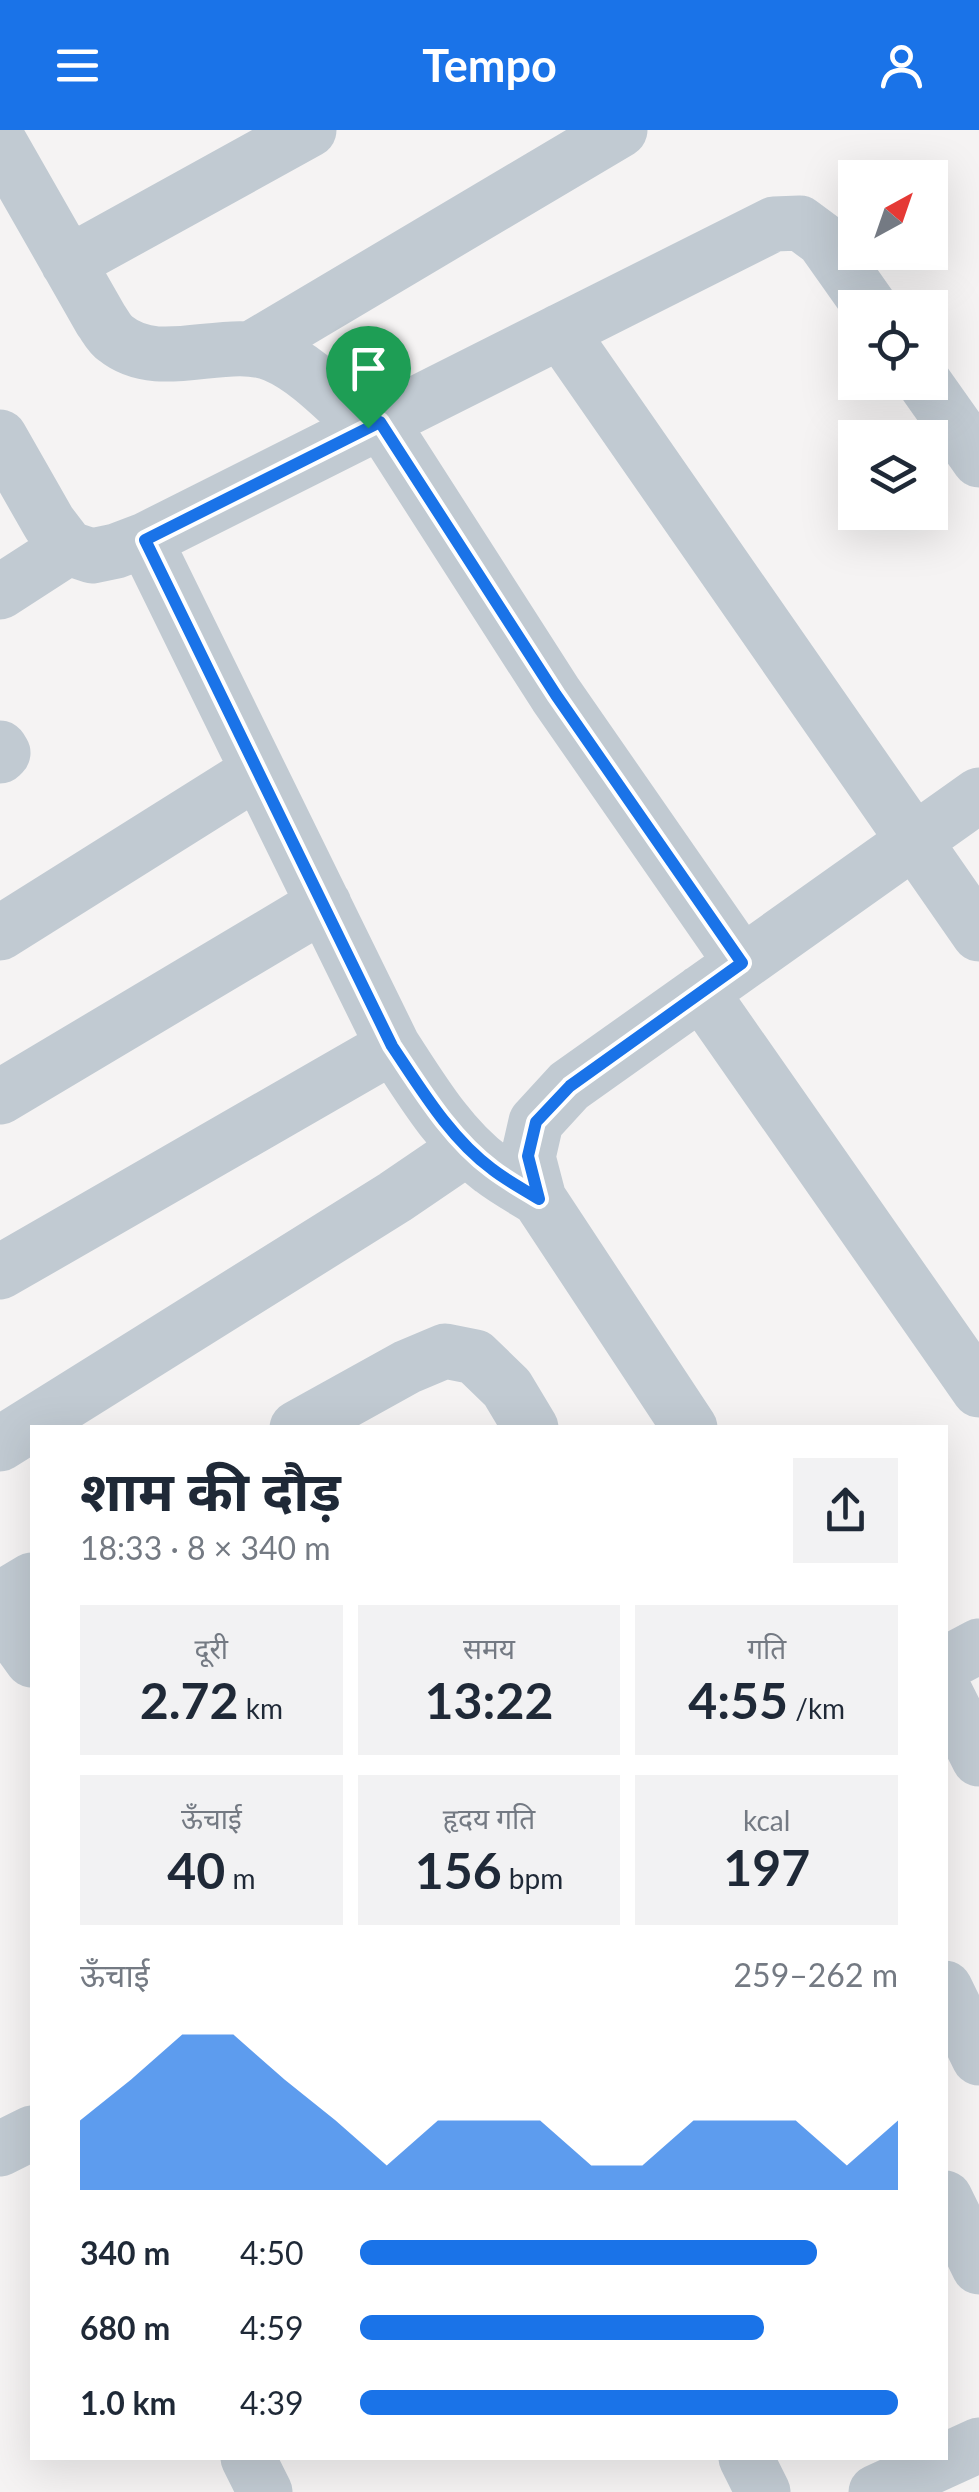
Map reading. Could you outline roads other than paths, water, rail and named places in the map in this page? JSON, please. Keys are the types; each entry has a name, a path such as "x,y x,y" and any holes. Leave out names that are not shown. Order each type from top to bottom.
{"street":[{"path":"252,349 620,130"},
{"path":"68,263 287,135"},
{"path":"0,144 114,338 158,354 252,349 276,356 374,425 556,695 722,978 979,1390"},
{"path":"0,437 68,548 92,556 145,540 774,224 800,223 823,240 858,290"},
{"path":"560,331 979,934"},
{"path":"937,400 979,460"},
{"path":"145,540 392,1046 467,1148 492,1170 539,1199"},
{"path":"0,592 68,548"},
{"path":"0,748 0,756"},
{"path":"0,933 258,771"},
{"path":"688,1425 539,1199 528,1156 536,1122 570,1086 979,795"},
{"path":"0,1097 324,904"},
{"path":"0,1272 392,1046"},
{"path":"30,1425 467,1148"},
{"path":"302,1425 407,1367 445,1351 475,1358 507,1388 528,1425"},
{"path":"0,1444 30,1425"},
{"path":"0,1599 30,1581"},
{"path":"0,1616 30,1657"},
{"path":"948,1662 979,1646"},
{"path":"948,1698 979,1759"},
{"path":"948,1994 979,2058"},
{"path":"0,2149 30,2134"},
{"path":"948,2204 979,2267"},
{"path":"249,2460 264,2492"},
{"path":"747,2460 763,2492"},
{"path":"876,2492 940,2460"}]}
